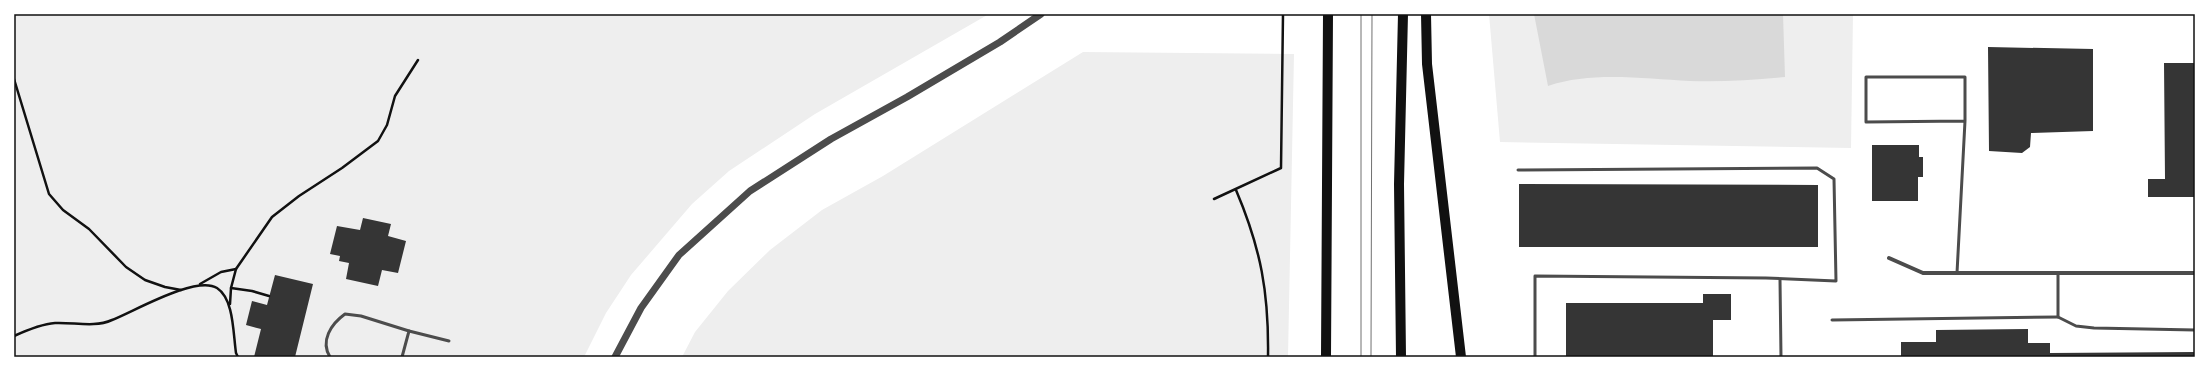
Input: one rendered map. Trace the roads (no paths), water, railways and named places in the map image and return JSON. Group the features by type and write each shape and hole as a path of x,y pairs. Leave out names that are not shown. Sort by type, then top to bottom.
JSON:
{"main road":[{"path":"1326,357 1328,14"},
{"path":"1401,357 1399,184 1403,14"},
{"path":"1426,14 1427,64 1461,357"}],"street":[{"path":"615,357 641,308 679,255 750,191 831,139 907,97 1000,42 1041,14"},
{"path":"1889,258 1924,273 2195,273"}],"lane":[{"path":"1957,273 1965,121 1965,77 1866,77 1866,122 1965,121"},
{"path":"1518,170 1817,168 1834,180 1836,281 1780,280 1766,278 1535,276 1535,357"},
{"path":"2058,273 2058,317"},
{"path":"1780,280 1781,357"},
{"path":"330,357 325,349 327,338 333,323 345,314 361,316 409,331 449,341"},
{"path":"1832,320 2058,317 2076,326 2094,328 2195,330"},
{"path":"402,357 409,331"}],"tram line":[{"path":"1361,14 1361,357"},
{"path":"1371,357 1372,14"}]}
